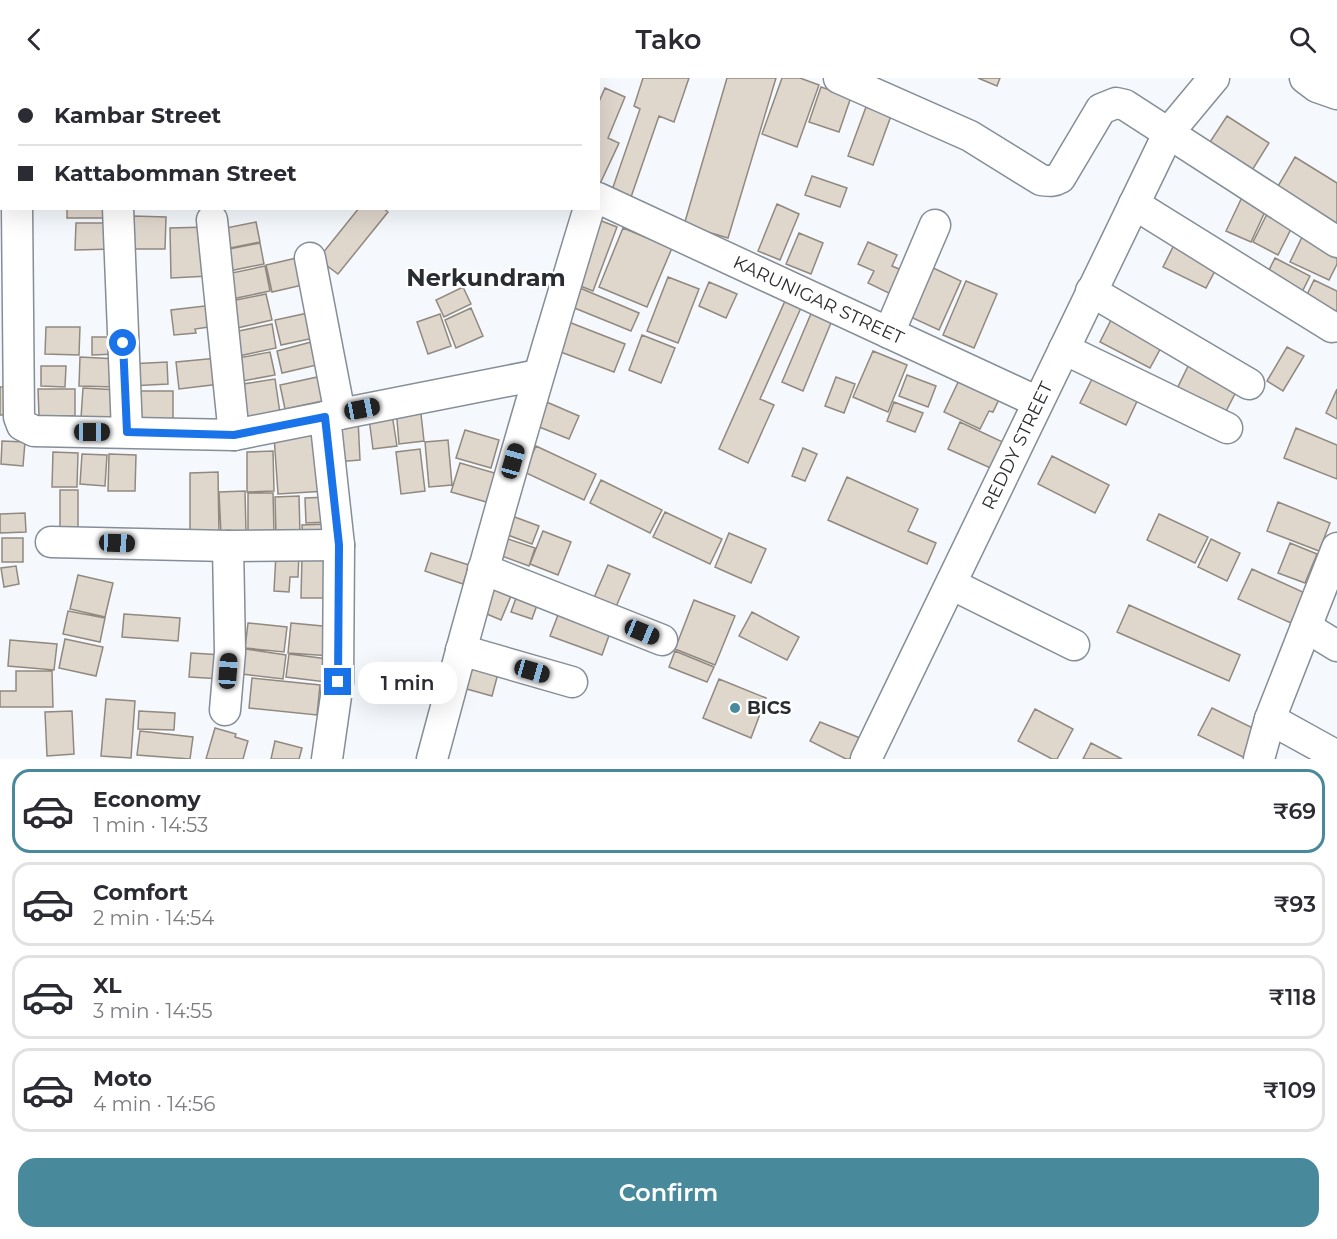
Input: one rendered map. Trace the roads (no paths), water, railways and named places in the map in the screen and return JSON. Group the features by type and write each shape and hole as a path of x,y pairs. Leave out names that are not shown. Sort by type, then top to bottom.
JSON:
{"street":[{"path":"839,78 970,136 1041,180 1049,182 1060,178 1101,109 1116,103 1125,105 1337,242"},
{"name":"REDDY STREET","path":"866,759 1169,132 1214,78"},
{"path":"1305,78 1317,87 1337,94"},
{"name":"KARUNIGAR STREET","path":"600,199 1038,402"},
{"path":"1134,204 1332,327"},
{"path":"18,210 19,417 22,425 34,431 234,435 538,375"},
{"path":"118,210 127,432"},
{"path":"432,759 538,375 588,210"},
{"path":"213,220 234,435"},
{"path":"889,333 935,225"},
{"path":"310,258 332,415 339,545 338,682 327,759"},
{"path":"1091,291 1249,384"},
{"path":"1064,350 1227,428"},
{"path":"51,542 228,546 339,545"},
{"path":"225,710 230,652 228,546"},
{"path":"1259,759 1270,719 1337,548"},
{"path":"483,569 662,640"},
{"path":"951,584 1074,645"},
{"path":"1306,627 1337,646"},
{"path":"461,650 572,682"},
{"path":"1270,719 1337,756"}],"place":[{"name":"BICS","path":"735,708"}],"district":[{"name":"Nerkundram","path":"486,278"}]}
